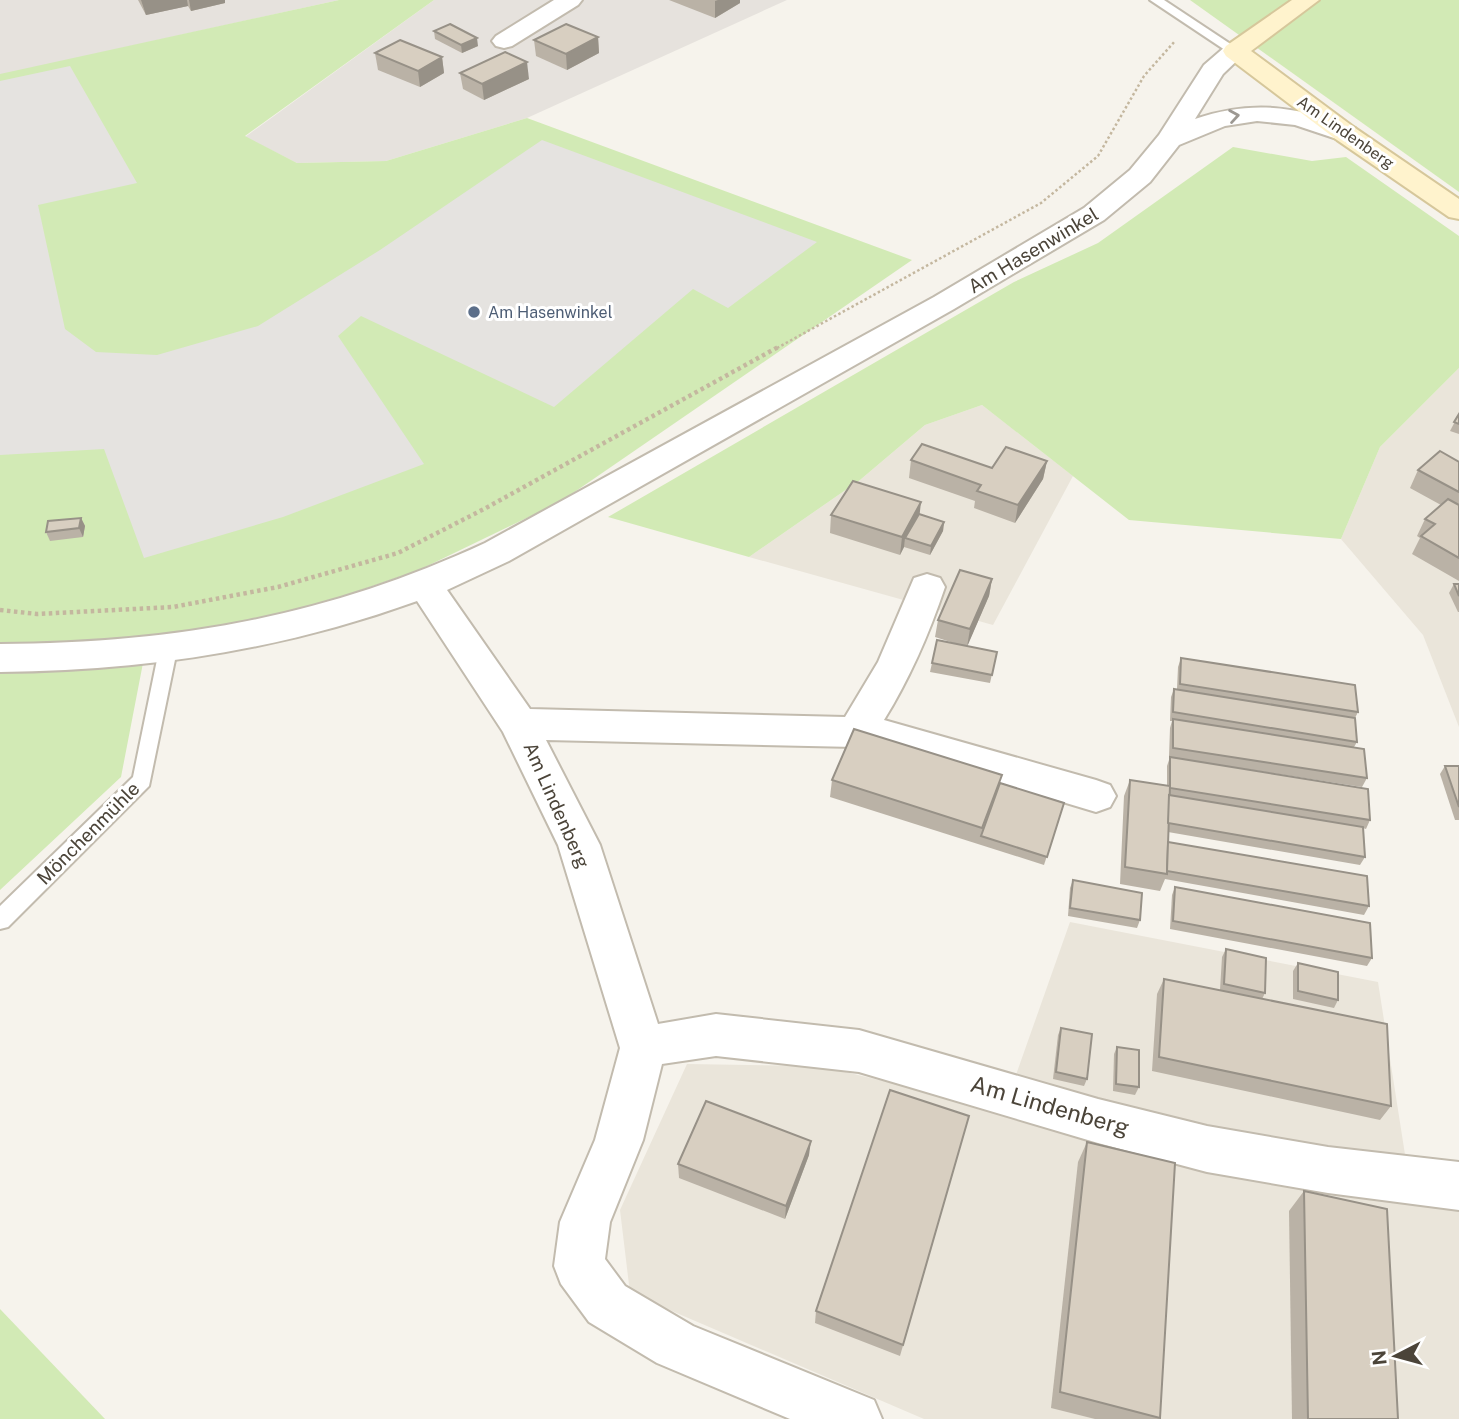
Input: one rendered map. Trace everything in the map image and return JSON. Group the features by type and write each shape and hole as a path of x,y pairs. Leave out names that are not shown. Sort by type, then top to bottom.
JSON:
{"street":[{"path":"504,41 570,0"},
{"path":"1235,51 1307,0"},
{"name":"Am Lindenberg","path":"1235,51 1346,134 1459,211"},
{"name":"Am Hasenwinkel","path":"0,658 83,657 169,650 274,631 343,613 425,585 497,552 1045,245 1094,214 1140,176 1170,139 1213,70 1235,51"},
{"path":"1170,139 1208,121 1239,114 1290,115 1310,119 1346,134"},
{"name":"Am Lindenberg","path":"425,585 519,724 579,845 643,1048 685,1038 716,1035 859,1051 1098,1121 1207,1149 1328,1170 1459,1186"},
{"path":"855,732 879,699 902,655 928,587"},
{"name":"Am Lindenberg","path":"519,724 855,732 897,737 1096,796"},
{"path":"643,1048 619,1140 585,1222 579,1266 607,1304 675,1345 855,1419"}],"lane":[{"path":"1156,0 1235,51"},
{"name":"Mönchenmühle","path":"0,920 142,780 169,650"}],"path":[{"path":"0,610 37,614 173,607 278,587 398,553 484,509 1041,203 1098,156 1144,76 1173,41 1204,30"}],"shaded area":[{"path":"0,0 339,0 0,75"},
{"path":"434,0 787,0 527,118 386,161 297,163 245,137"},
{"name":"Am Hasenwinkel","path":"70,66 137,183 38,205 65,329 96,352 157,355 258,326 380,250 542,140 817,242 728,308 693,289 554,407 361,316 338,336 424,464 283,517 144,558 104,449 0,455 0,81"},
{"path":"1459,368 1459,727 1423,635 1341,539 1380,447"},
{"path":"982,405 1073,476 993,625 749,557 860,480 925,425"},
{"path":"1070,922 1378,982 1409,1180 1459,1185 1459,1419 924,1419 630,1293 620,1210 687,1064 820,1066 1010,1111 1017,1072"}],"green space":[{"path":"339,0 434,0 245,136 297,163 386,161 527,118 912,260 560,502 419,570 329,601 243,624 148,637 121,777 0,890 0,74"},
{"path":"1190,0 1459,0 1459,192"},
{"path":"1233,147 1312,161 1346,157 1459,236 1459,368 1380,447 1341,539 1129,520 982,405 925,425 860,480 749,557 608,517 1014,282 1098,243"},
{"path":"0,1309 105,1419 0,1419"}],"building":[{"path":"450,24 477,38 461,45 434,31"},
{"path":"566,24 598,37 566,54 534,40"},
{"path":"400,40 442,57 418,71 375,53"},
{"path":"505,52 527,62 482,84 460,73"},
{"path":"922,444 992,468 1006,447 1047,461 1018,505 977,491 981,485 911,460"},
{"path":"1440,451 1459,462 1459,492 1418,470"},
{"path":"853,481 921,502 902,537 831,515"},
{"path":"1448,499 1459,505 1459,558 1421,536 1435,524 1425,519"},
{"path":"919,514 944,522 931,546 905,538"},
{"path":"81,518 79,528 46,532 48,521"},
{"path":"960,570 992,579 970,629 938,620"},
{"path":"937,640 997,652 992,675 932,663"},
{"path":"1181,658 1355,685 1358,712 1180,684"},
{"path":"1174,689 1355,718 1357,742 1173,712"},
{"path":"1173,719 1364,749 1367,778 1173,748"},
{"path":"854,729 1002,775 982,828 832,780"},
{"path":"1170,757 1368,789 1370,820 1170,788"},
{"path":"1445,766 1459,766 1459,807"},
{"path":"1130,780 1170,786 1167,874 1125,867"},
{"path":"1000,783 1064,803 1047,857 981,836"},
{"path":"1169,795 1363,827 1365,857 1168,823"},
{"path":"1168,842 1367,876 1369,906 1167,871"},
{"path":"1073,880 1142,893 1140,920 1070,908"},
{"path":"1175,887 1370,923 1372,958 1173,921"},
{"path":"1226,949 1266,958 1265,993 1224,984"},
{"path":"1298,963 1338,972 1338,1000 1298,991"},
{"path":"1164,979 1387,1024 1391,1106 1159,1057"},
{"path":"1061,1028 1092,1034 1087,1079 1056,1072"},
{"path":"1117,1047 1139,1050 1139,1087 1116,1084"},
{"path":"890,1090 969,1116 903,1345 816,1311"},
{"path":"706,1101 811,1141 786,1206 678,1164"},
{"path":"1087,1142 1175,1163 1160,1418 1060,1392"},
{"path":"1304,1191 1387,1209 1398,1419 1308,1419"}],"place":[{"name":"Am Hasenwinkel","path":"474,312"}]}
